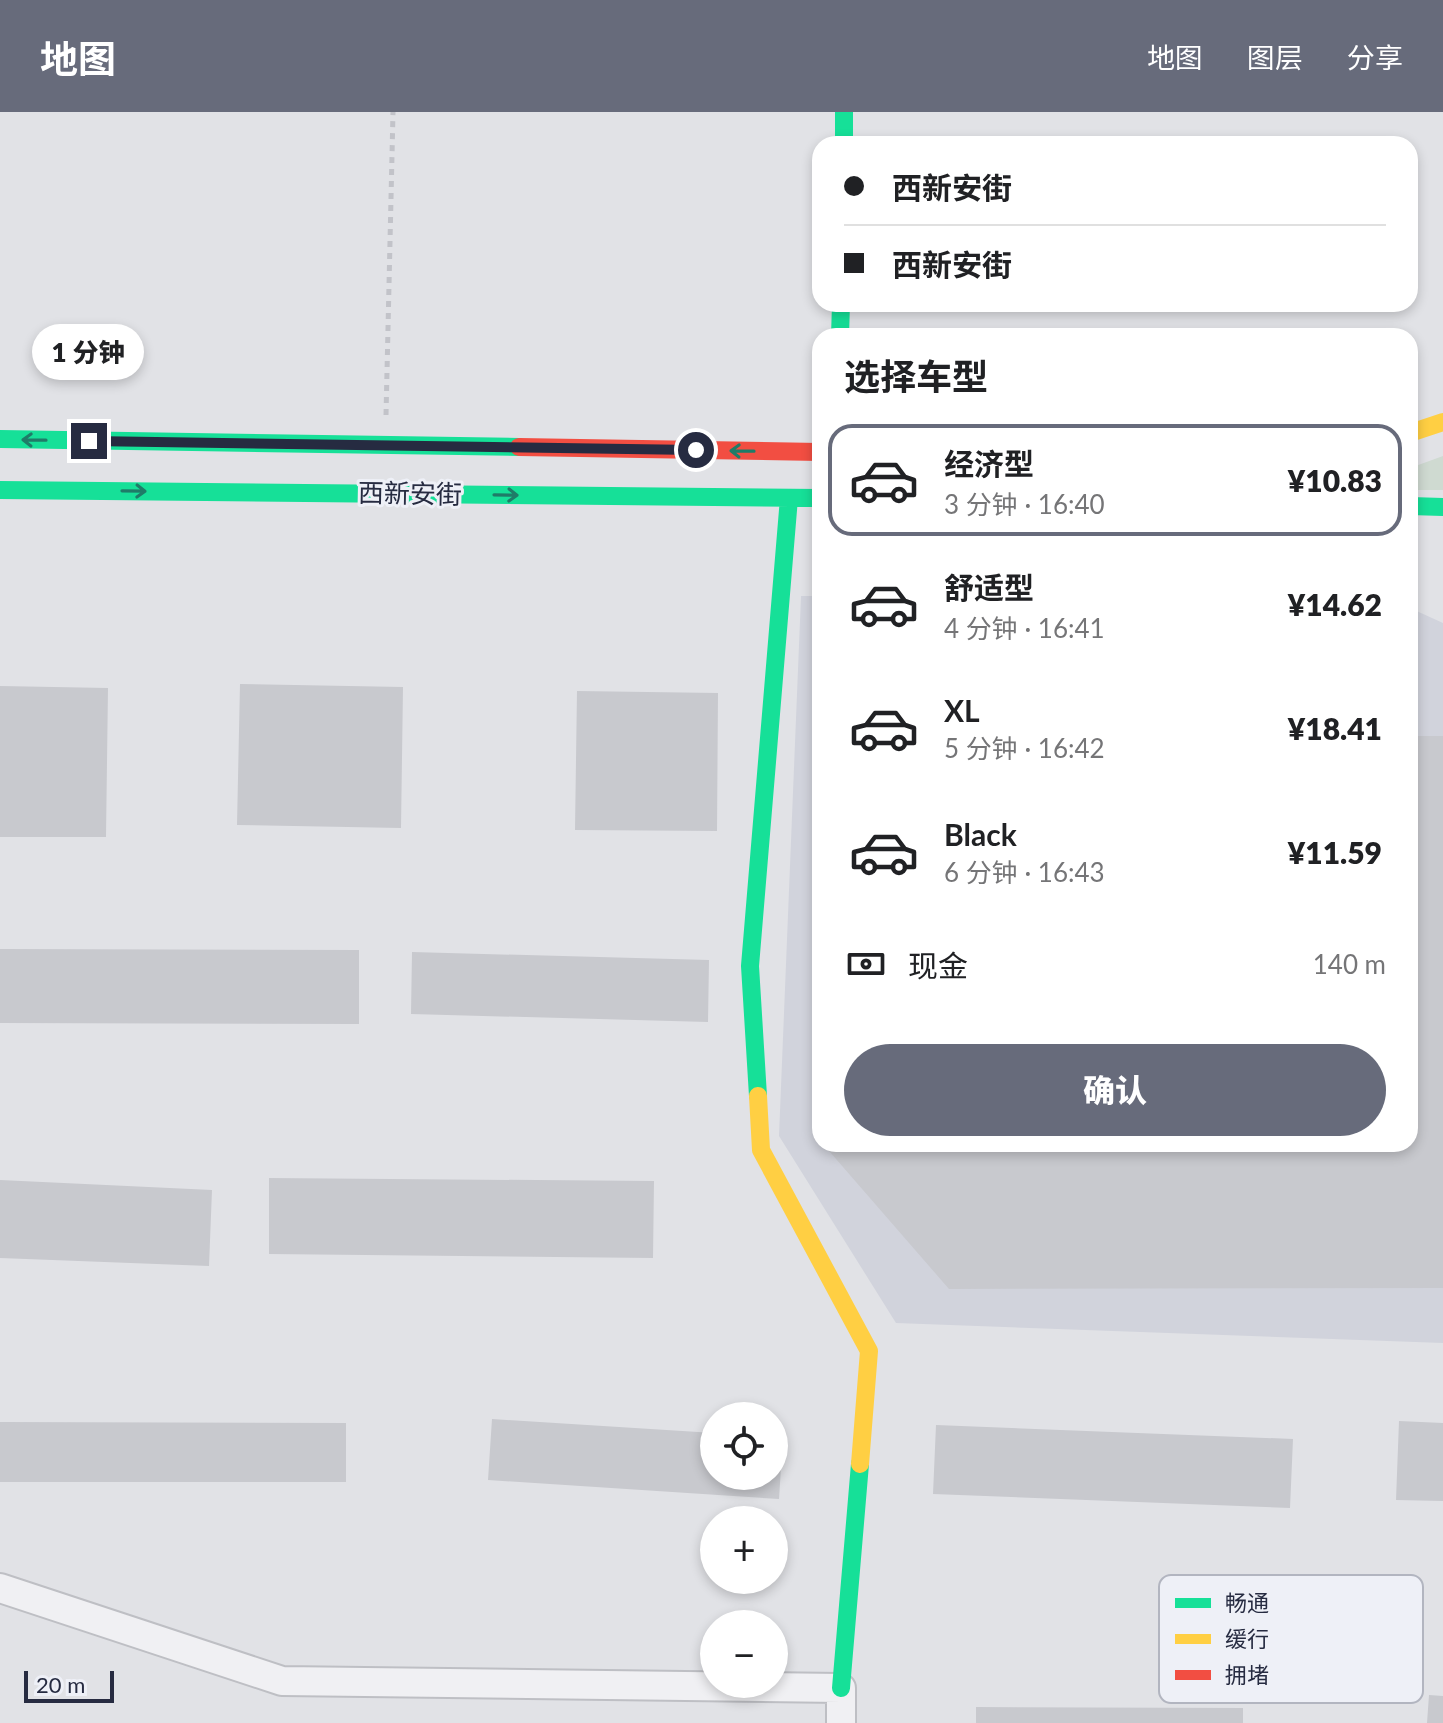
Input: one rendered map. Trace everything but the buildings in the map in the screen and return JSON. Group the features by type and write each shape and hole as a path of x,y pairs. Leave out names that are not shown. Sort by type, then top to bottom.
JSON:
{"main road":[{"path":"844,112 844,136"},
{"path":"1418,430 1443,422"},
{"name":"西新安街","path":"0,439 812,452"},
{"name":"西新安街","path":"0,490 812,498"},
{"path":"789,498 750,966 761,1150 869,1351 841,1688"},
{"path":"1418,506 1443,507"}],"street":[{"path":"0,1588 282,1681 841,1688 841,1723"}],"path":[{"path":"386,445 393,112"}],"shaded area":[{"path":"1443,456 1443,490 1418,490 1418,465"},
{"path":"801,596 812,596 812,1152 1418,1152 1418,612 1443,623 1443,1343 896,1323 779,1136"}],"traffic: fast":[{"path":"844,112 844,136"},
{"path":"840,328 841,312"},
{"path":"0,439 519,447"},
{"path":"0,490 812,498"},
{"path":"758,1096 750,966 789,498"},
{"path":"1418,506 1443,507"},
{"path":"841,1688 860,1464"}],"traffic: slow":[{"path":"1418,430 1443,422"},
{"path":"758,1096 761,1150 869,1351 860,1464"}],"traffic: jam":[{"path":"519,447 812,452"}],"route":[{"path":"89,441 696,450"}]}
